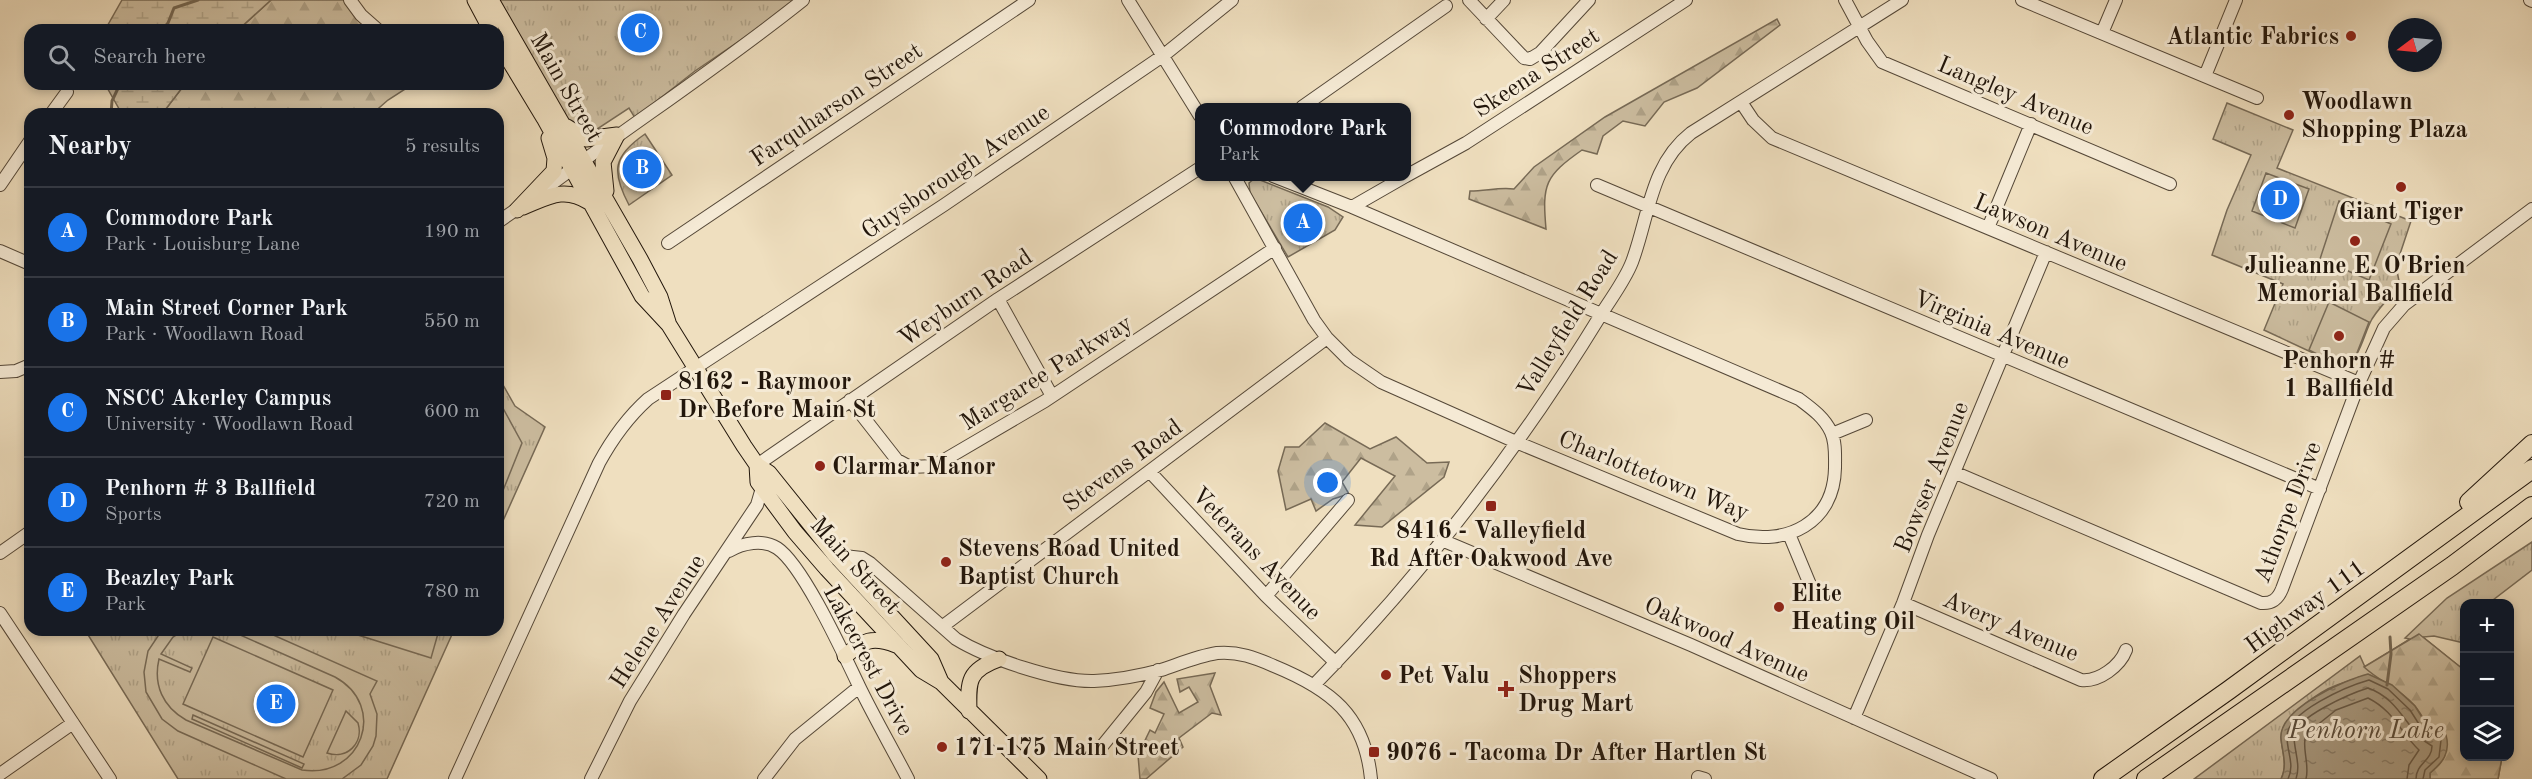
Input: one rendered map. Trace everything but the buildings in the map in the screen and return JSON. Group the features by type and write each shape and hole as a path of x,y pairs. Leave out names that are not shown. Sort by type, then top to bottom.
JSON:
{"highway":[{"path":"2372,587 2532,444"},
{"name":"Highway 111","path":"2103,779 2372,587 2532,469"},
{"name":"Highway 111","path":"2146,779 2452,566 2532,506"},
{"path":"2452,566 2532,518"}],"main road":[{"name":"Main Street","path":"475,0 493,24"},
{"name":"Main Street","path":"491,0 495,24"},
{"name":"Main Street","path":"504,40 562,123 578,164 589,202 642,296 669,325 757,465 770,473 835,555 931,659 942,682"},
{"name":"Main Street","path":"504,52 544,118 609,202 660,297 669,325"},
{"path":"517,210 554,171 555,158 544,118"},
{"path":"562,123 586,139 617,135"},
{"path":"609,202 603,162 617,135"},
{"path":"517,210 563,194 575,194 589,202"},
{"name":"Main Street","path":"757,465 758,482 795,532 921,670 942,682 1039,779"},
{"path":"845,656 857,646 870,640 879,639 897,645"},
{"path":"969,711 969,685 973,675 979,667 999,659"}],"street":[{"path":"350,0 371,24"},
{"path":"504,218 617,135 702,78 803,0"},
{"name":"Farquharson Street","path":"668,243 1029,0"},
{"path":"1128,0 1195,108"},
{"name":"Guysborough Avenue","path":"455,779 604,454 637,409 648,399 944,205 1164,55 1232,0"},
{"path":"1469,0 1524,58 1530,59 1540,53 1588,0"},
{"path":"1486,19 1504,0"},
{"name":"Skeena Street","path":"1411,173 1466,143 1686,0"},
{"name":"Langley Avenue","path":"1845,0 1876,57 1882,62 2170,184"},
{"name":"Valleyfield Road","path":"1314,685 1444,541 1479,496 1516,442 1601,315 1631,265 1659,174 1673,149 1690,133 1861,28 1902,0"},
{"path":"2022,0 2257,98"},
{"path":"2102,33 2116,0"},
{"path":"2205,76 2236,0"},
{"path":"1309,103 1446,6"},
{"path":"56,108 68,92"},
{"name":"Lawson Avenue","path":"1741,102 1753,120 1772,138 2359,383"},
{"path":"1988,228 2031,124"},
{"path":"0,185 24,150"},
{"name":"Weyburn Road","path":"757,465 998,299 1195,171"},
{"name":"Charlottetown Way","path":"1236,181 1275,248 1295,289 1327,338 1348,360 1381,382 1516,442 1738,534 1765,538 1789,534 1810,523 1820,512 1830,494 1835,472 1832,434"},
{"path":"1284,181 1352,207 1799,399 1820,417 1832,434 1866,420"},
{"name":"Skeena Street","path":"1352,207 1397,181"},
{"name":"Virginia Avenue","path":"1597,185 2320,489"},
{"name":"Athorpe Drive","path":"1956,473 2261,603 2272,602 2279,596 2359,383 2384,328 2394,315 2532,209"},
{"name":"Margaree Parkway","path":"850,400 897,460 910,467 925,468 940,463 1052,396 1275,248"},
{"path":"0,251 24,261"},
{"name":"Bowser Avenue","path":"1854,718 2046,252"},
{"path":"998,299 1052,396"},
{"name":"Stevens Road","path":"943,626 1327,338"},
{"path":"0,372 16,371 24,368"},
{"name":"Veterans Avenue","path":"1150,472 1266,596 1336,663"},
{"name":"Helene Avenue","path":"591,779 630,701 684,614 757,505 762,488"},
{"path":"1266,596 1348,500"},
{"path":"1789,534 1811,587"},
{"path":"0,554 24,536"},
{"name":"Oakwood Avenue","path":"1444,541 1691,645 1991,779"},
{"name":"Lakecrest Drive","path":"728,551 744,544 762,543 770,544 786,555 800,575 845,656 908,779"},
{"path":"835,555 862,558 870,563 968,646 999,659 1070,679 1092,681 1136,676 1205,656 1234,653 1264,662 1314,685 1342,708 1366,746 1371,779"},
{"name":"Avery Avenue","path":"1903,603 2081,680 2102,675 2122,660 2126,650"},
{"path":"0,613 110,779"},
{"path":"1103,745 1146,692 1158,670"},
{"path":"764,779 795,739 859,687"},
{"path":"0,774 73,723"}],"green space":[{"path":"122,0 271,0 245,24 108,24"},
{"path":"271,0 351,0 377,24 245,24"},
{"path":"495,0 800,0 695,71 635,118 629,108 579,141"},
{"path":"1777,19 1780,25 1697,88 1664,102 1645,126 1623,121 1603,136 1597,154 1582,150 1560,167 1553,175 1546,191 1546,229 1469,199 1470,191 1514,189 1534,167 1605,117"},
{"path":"108,90 180,90 167,108 119,108"},
{"path":"180,90 404,90 379,108 167,108"},
{"path":"2227,103 2293,130 2277,168 2411,221 2396,266 2400,286 2375,314 2358,353 2343,367 2264,330 2283,284 2212,255 2227,210 2251,155 2213,139"},
{"path":"645,134 672,175 629,205 619,183 618,165 626,150"},
{"path":"2266,173 2309,189 2295,228 2252,211"},
{"path":"1263,181 1328,207 1343,217 1335,230 1288,257 1250,193 1249,183"},
{"name":"Julieanne E. O'Brien Memorial Ballfield","path":"2339,201 2391,224 2369,280 2320,259"},
{"name":"Penhorn # 1 Ballfield","path":"2329,302 2369,322 2355,358 2343,367 2309,350"},
{"path":"504,387 515,406 545,427 504,519"},
{"path":"504,410 522,443 504,488"},
{"path":"1325,423 1370,449 1396,437 1427,463 1449,462 1444,477 1382,527 1355,525 1395,476 1361,458 1342,482 1349,494 1333,499 1316,511 1311,499 1286,510 1278,471 1285,447 1299,447"},
{"path":"2532,542 2532,570 2494,599 2460,599 2460,642 2434,636 2423,637 2460,667 2460,761 2501,761 2498,779 2430,779 2359,677 2321,693 2302,706 2287,722 2282,730 2281,738 2284,764 2281,779 2194,779 2360,656 2365,667 2410,639 2405,638 2447,598"},
{"path":"2419,634 2460,667 2460,761 2501,761 2498,779 2430,779 2430,773 2443,760 2444,733 2429,727 2408,699 2364,667"},
{"path":"89,636 451,636 387,779 178,779"},
{"path":"158,636 175,636 161,654 192,668 190,672 159,659 157,678 166,702 171,709 186,720 302,770 323,770 340,763 353,752 361,738 364,722 361,705 351,690 335,677 243,636 276,636 377,681 370,694 377,714 373,746 361,765 342,779 286,779 178,731 162,719 146,692 144,672 148,651"},
{"path":"361,636 437,636 431,658"},
{"path":"213,637 333,690 303,757 183,704"},
{"path":"1215,673 1210,686 1221,715 1212,713 1179,738 1183,747 1146,779 1140,779 1138,755 1150,730 1155,733 1164,714 1150,708 1156,692 1164,682 1179,713 1198,702 1189,687 1180,692 1177,679"},
{"path":"346,711 358,723 356,743 347,752 334,755 327,753"},
{"path":"193,715 304,764 302,768 192,719"}],"water":[{"name":"Penhorn Lake","path":"2368,674 2392,685 2415,706 2428,727 2446,735 2446,752 2442,761 2430,773 2430,779 2281,779 2284,764 2281,738 2283,727 2291,716 2315,697 2344,682"}],"waterway":[{"path":"167,24 174,8 198,0"},
{"path":"111,108 117,90"},
{"path":"2387,685 2391,654 2390,637"}],"place":[{"name":"NSCC Akerley Campus","path":"640,33"},
{"name":"Atlantic Fabrics","path":"2351,36"},
{"name":"Woodlawn Shopping Plaza","path":"2289,115"},
{"name":"Main Street Corner Park","path":"642,169"},
{"name":"Giant Tiger","path":"2401,187"},
{"name":"Penhorn # 3 Ballfield","path":"2280,200"},
{"name":"Commodore Park","path":"1303,223"},
{"name":"Julieanne E. O'Brien Memorial Ballfield","path":"2355,241"},
{"name":"Penhorn # 1 Ballfield","path":"2339,336"},
{"name":"8162 - Raymoor Dr Before Main St","path":"666,395"},
{"name":"Clarmar Manor","path":"820,466"},
{"name":"8416 - Valleyfield Rd After Oakwood Ave","path":"1491,506"},
{"name":"Stevens Road United Baptist Church","path":"946,562"},
{"name":"Elite Heating Oil","path":"1779,607"},
{"name":"Pet Valu","path":"1386,675"},
{"name":"Shoppers Drug Mart","path":"1506,689"},
{"name":"Beazley Park","path":"276,704"},
{"name":"171-175 Main Street","path":"942,747"},
{"name":"9076 - Tacoma Dr After Hartlen St","path":"1374,752"}]}
